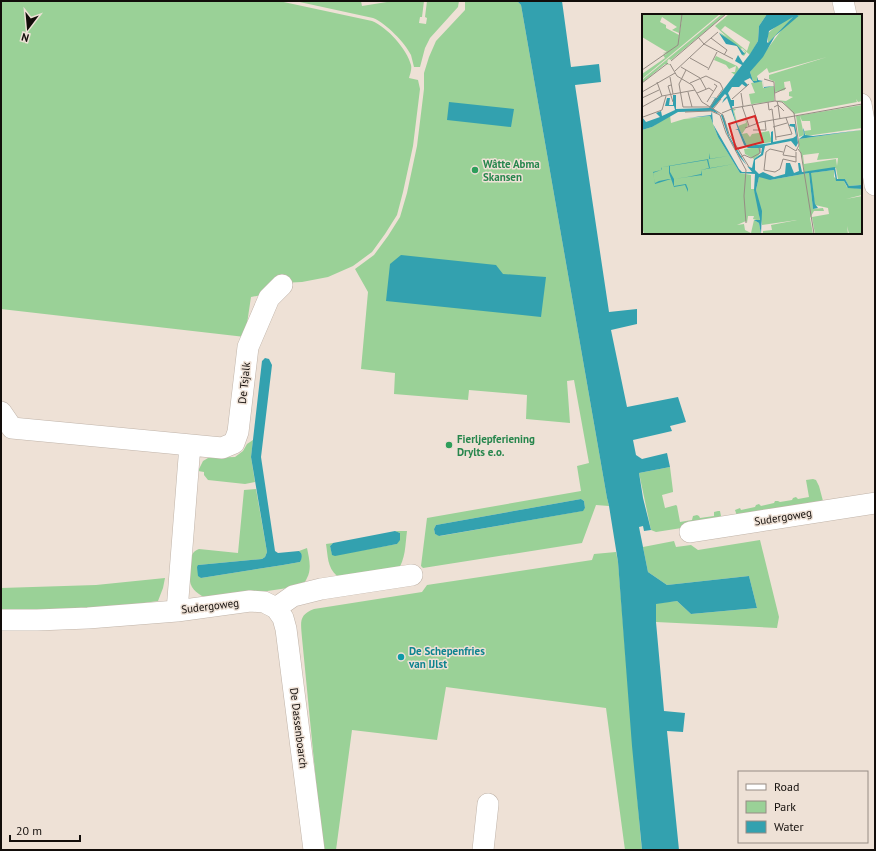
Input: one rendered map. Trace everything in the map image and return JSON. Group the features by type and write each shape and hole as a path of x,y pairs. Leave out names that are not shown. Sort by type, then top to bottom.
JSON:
{"street":[{"path":"843,1 846,14"},
{"path":"862,110 875,185"},
{"name":"De Tsjalk","path":"5,426 222,448 234,443 238,432 248,347 269,298 282,285"},
{"path":"177,611 190,445"},
{"name":"Sudergoweg","path":"690,532 875,503"},
{"path":"276,608 293,596 314,591 412,575"},
{"name":"Sudergoweg","path":"1,620 88,618 177,611 250,602 264,602 276,608"},
{"name":"De Dassenboarch","path":"276,608 284,618 286,628 314,850"},
{"path":"483,850 488,804"}],"green space":[{"path":"1,1 279,1 372,21 378,24 396,39 405,52 411,67 409,78 418,80 420,89 413,146 397,215 372,252 353,266 328,277 302,282 281,283 267,294 251,297 245,337 1,309"},
{"path":"295,1 361,1 362,6 393,1 424,1 422,17 420,17 419,23 426,24 427,18 425,17 427,1 459,1 458,7 430,38 425,48 420,67 414,67 411,55 395,34 384,24 373,18"},
{"name":"Wâtte Abma Skansen","path":"465,1 517,1 521,5 609,506 596,505 582,543 423,568 421,566 427,518 581,491 577,466 589,463 574,380 567,381 570,423 526,419 527,395 469,390 468,400 394,394 395,373 361,369 368,292 355,269 374,255 400,217 407,193 417,146 424,89 424,73 429,57 436,41 465,10","holes":["581,499 584,501 585,508 582,511 440,536 435,534 434,529 436,525"]},
{"path":"253,440 251,457 255,482 245,484 208,480 204,475 204,472 198,471 203,461 208,458 235,457 243,451 247,444"},
{"path":"670,467 673,492 662,495 665,508 676,505 680,522 692,520 693,516 697,515 700,518 714,516 714,512 720,511 720,522 656,532 651,530 639,473"},
{"path":"806,480 816,480 819,486 823,501 737,516 735,510 740,508 741,510 755,507 759,504 761,506 774,503 775,501 780,502 792,500 796,497 798,499 809,497"},
{"path":"256,489 267,552 265,557 262,559 198,565 201,578 300,562 301,553 299,551 307,548 310,567 307,579 301,586 214,599 202,596 192,587 189,576 189,566 192,554 199,549 238,553 244,490"},
{"path":"395,531 407,531 404,557 397,572 337,576 331,569 328,561 326,544 333,543 330,546 332,554 335,555 397,544 400,533"},
{"path":"760,540 779,617 777,628 656,622 656,603 677,601 691,614 757,608 749,576 667,585 648,572 643,547 674,541 676,547 691,545 698,550"},
{"path":"616,552 642,850 625,850 606,708 446,687 437,740 352,730 336,850 324,850 320,823 301,624 305,614 314,609 422,592 427,585 592,560 594,554"},
{"path":"165,578 158,601 60,610 1,611 1,588 96,585"}],"water":[{"path":"517,1 562,1 571,67 599,64 601,82 575,85 609,312 637,309 637,324 611,330 627,407 678,397 686,422 670,426 672,431 633,440 636,455 642,459 667,453 670,467 639,473 643,498 651,530 644,531 643,526 639,527 648,572 667,585 749,576 757,608 691,614 677,601 656,604 656,622 664,711 685,713 683,732 667,731 679,850 642,850 632,746 618,562 521,5"},
{"path":"449,102 514,109 511,127 447,120"},
{"path":"401,255 496,265 503,274 546,277 541,317 386,301 390,264"},
{"path":"265,358 269,359 272,365 261,457 275,551 278,553 299,551 302,555 301,559 300,562 201,578 198,576 198,565 262,559 265,557 267,552 251,457 262,361"},
{"path":"581,499 584,501 585,508 583,511 439,536 435,534 434,529 436,525"},
{"path":"395,531 400,533 400,540 397,544 335,556 332,555 330,546 333,543"}],"place":[{"name":"Wâtte Abma Skansen","path":"475,170"},
{"name":"Fierljepferiening Drylts e.o.","path":"449,445"},
{"name":"De Schepenfries van IJlst","path":"401,657"}]}
